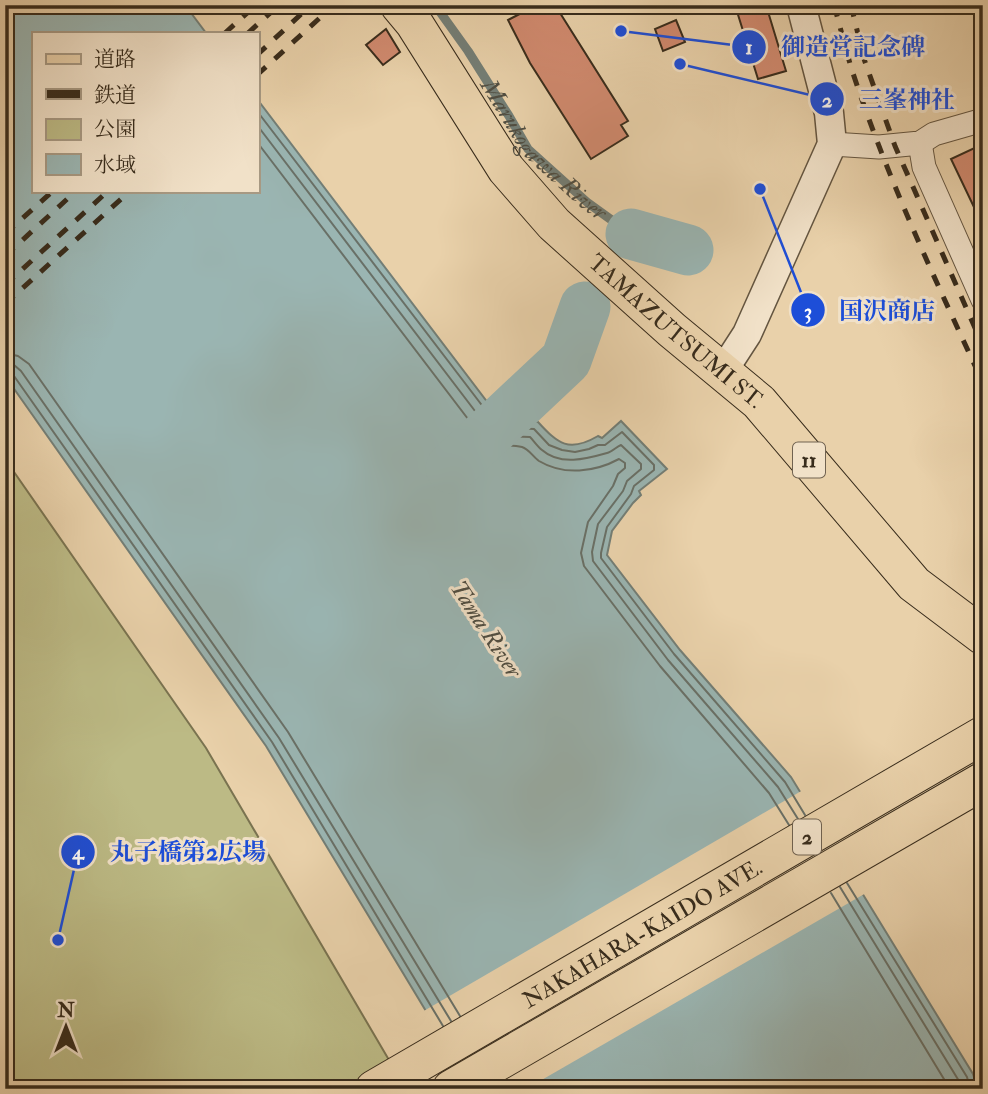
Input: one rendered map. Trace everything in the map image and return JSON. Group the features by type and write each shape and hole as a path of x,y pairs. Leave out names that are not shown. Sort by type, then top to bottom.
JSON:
{"main road":[{"name":"TAMAZUTSUMI ST.","path":"399,5 414,23 506,169 529,196 564,233 672,330 760,402 914,584 983,636"},
{"name":"NAKAHARA-KAIDO AVE.","path":"374,1089 983,735"},
{"name":"NAKAHARA-KAIDO AVE.","path":"451,1089 983,781"}],"street":[{"path":"723,371 747,334 832,144 829,113 801,5"},
{"path":"832,144 879,146 920,143 934,134 983,120"},
{"path":"920,143 924,167 983,300"}],"green space":[{"path":"5,459 206,748 406,1089 5,1089"}],"water":[{"name":"Tama River","path":"5,5 185,5 205,32 32,32 32,192 259,192 259,102 501,420 538,422 558,441 572,445 598,436 602,438 621,421 667,469 639,491 641,495 612,531 607,555 680,650 791,777 973,1074 978,1089 473,1089 266,746 5,376"}],"pier":[{"path":"803,790 866,893 526,1089 469,1089 422,1012"}],"building":[{"path":"537,5 555,5 628,121 621,125 628,136 591,159 530,63 508,20"},
{"path":"735,5 766,5 786,71 758,79"},
{"path":"676,20 685,42 663,51 655,29"},
{"path":"386,29 400,52 383,65 366,45"},
{"path":"983,144 983,226 951,159"}],"waterway":[{"name":"Marukogawa River","path":"435,5 468,51 528,149 588,203 631,234 629,245"},
{"name":"Marukogawa River","path":"631,234 688,250"},
{"path":"451,468 566,360 585,307"}],"railway":[{"path":"226,32 256,5"},
{"path":"249,32 279,5"},
{"path":"259,53 311,5"},
{"path":"259,73 334,5"},
{"path":"834,5 851,67 880,148 912,227 983,383"},
{"path":"851,5 864,59 895,146 983,346"},
{"path":"5,234 52,192"},
{"path":"5,256 75,192"},
{"path":"5,285 107,192"},
{"path":"5,304 129,192"}],"place":[{"name":"御造営記念碑","path":"621,31"},
{"name":"三峯神社","path":"680,64"},
{"name":"国沢商店","path":"760,189"},
{"name":"丸子橋第2広場","path":"58,940"}]}
